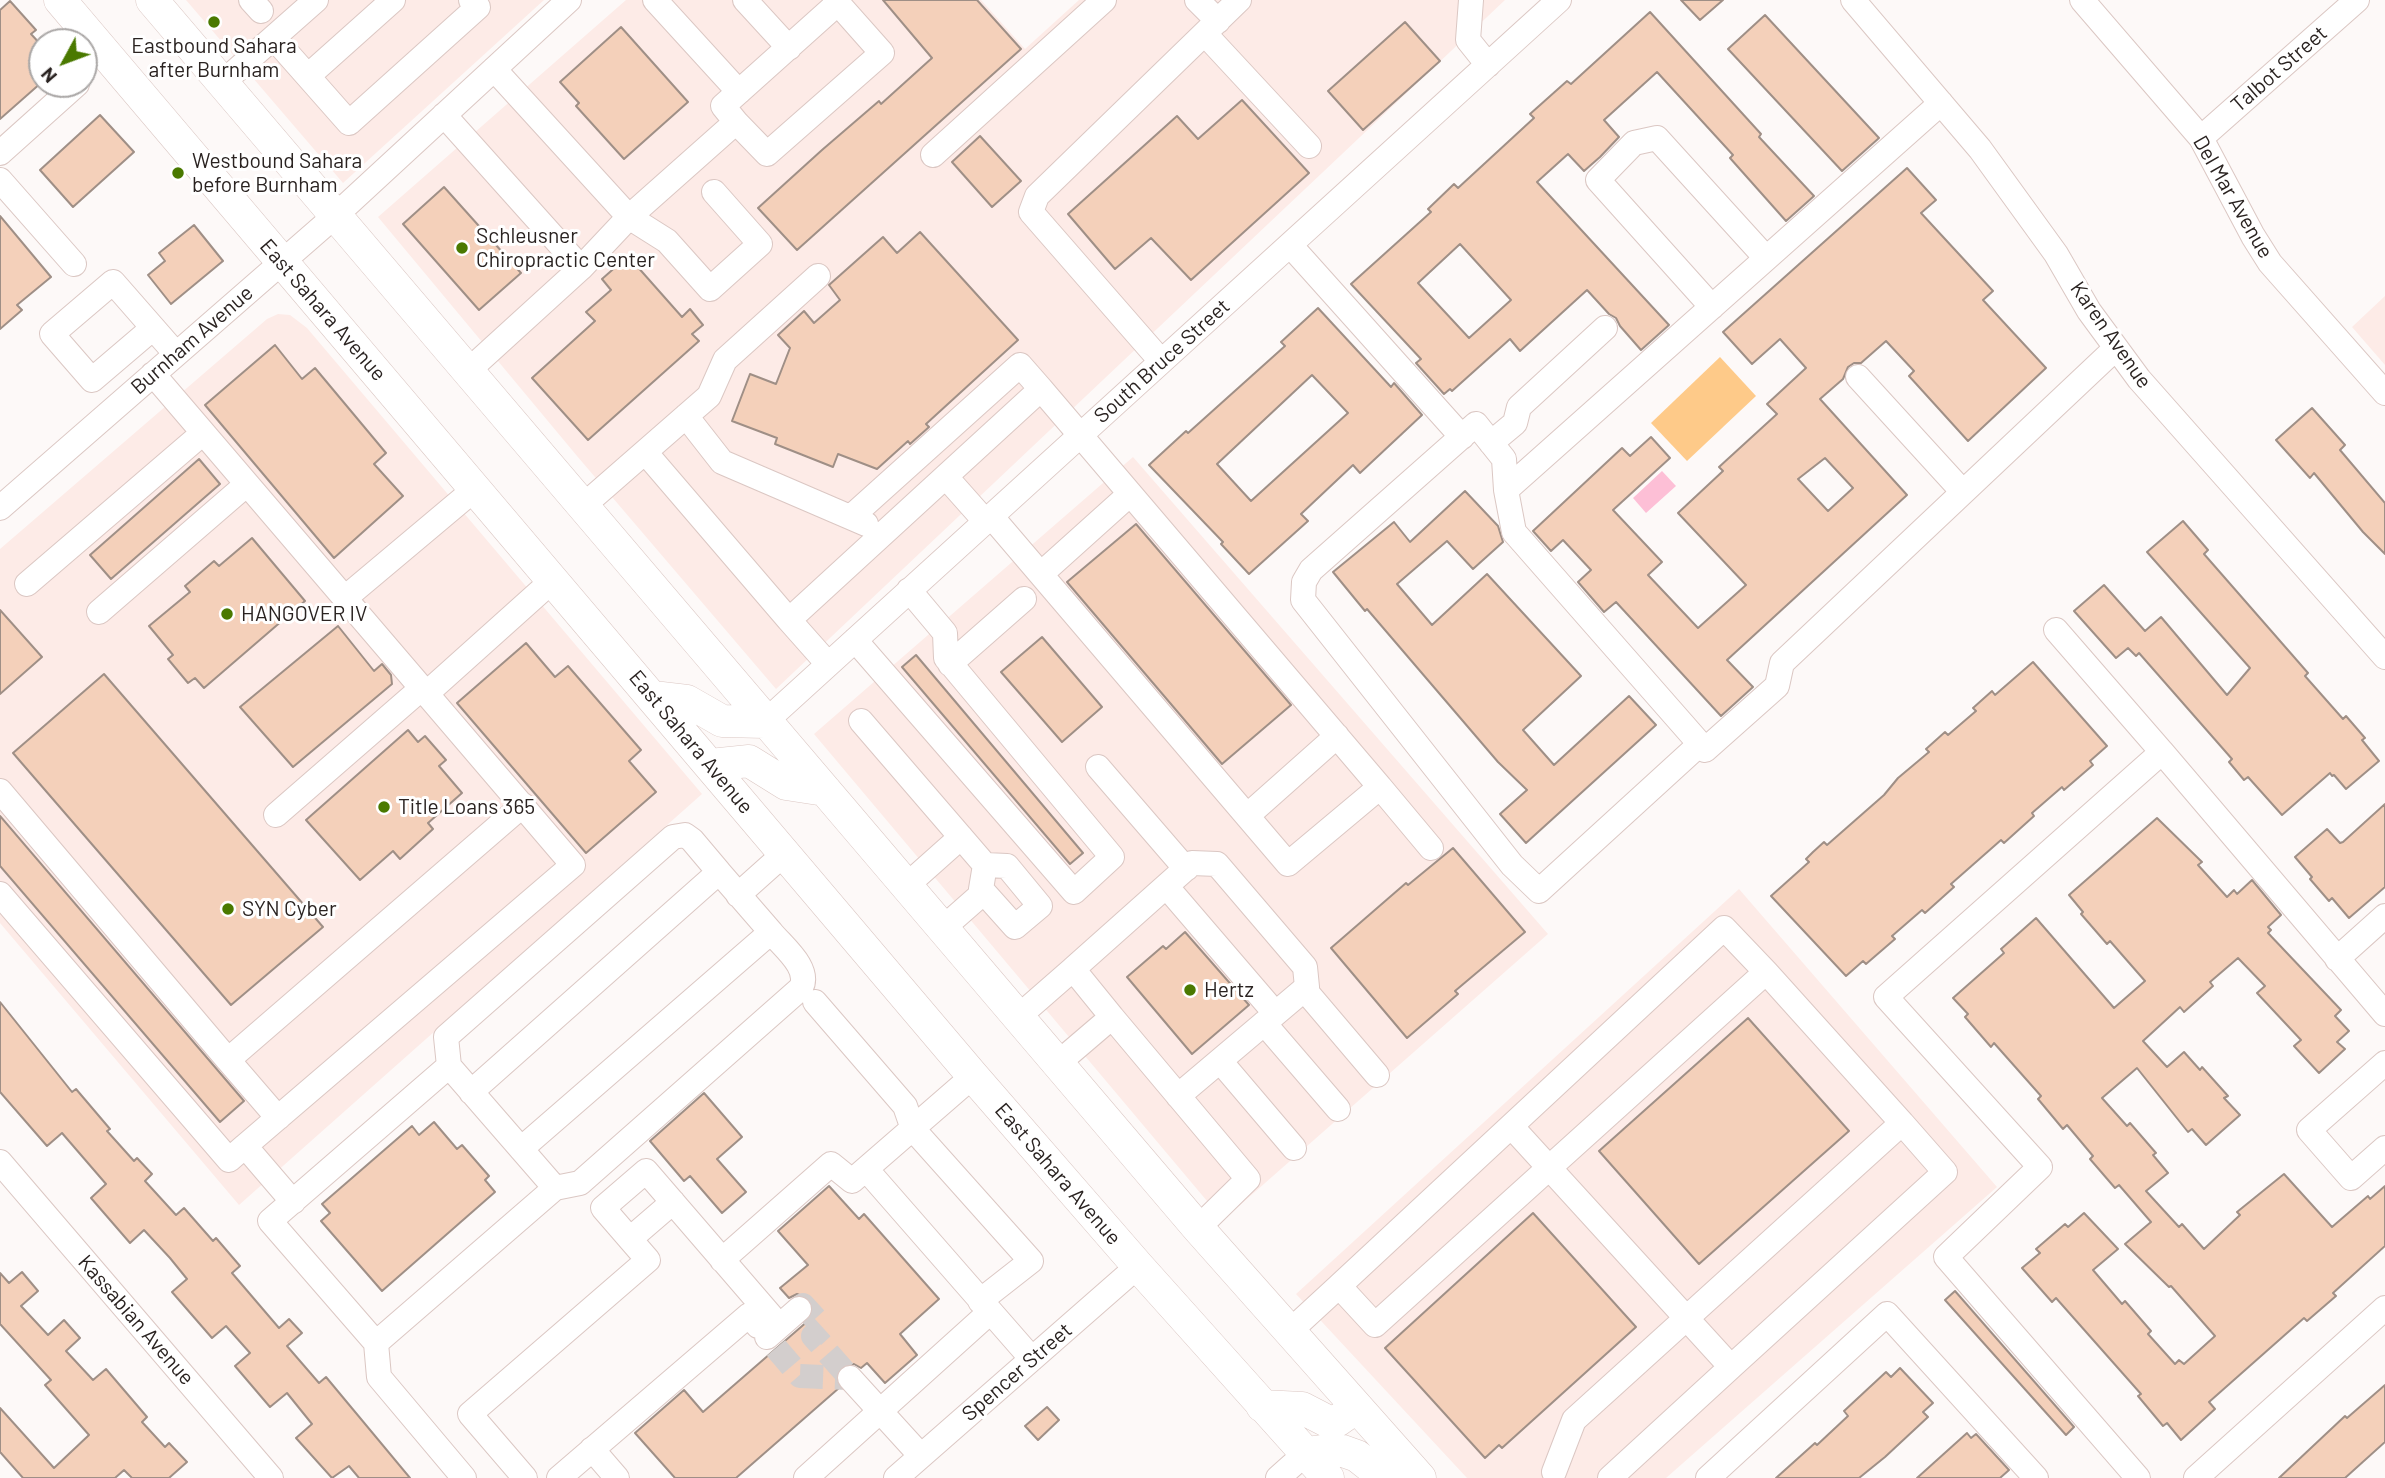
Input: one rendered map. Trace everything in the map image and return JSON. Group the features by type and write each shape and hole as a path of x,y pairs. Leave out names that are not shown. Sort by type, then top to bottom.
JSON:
{"main road":[{"name":"East Sahara Avenue","path":"60,0 973,1076 1328,1478"},
{"path":"152,0 1057,1064 1416,1474"},
{"path":"653,697 687,701 722,721 765,722"},
{"path":"710,765 749,761 786,784 825,790"},
{"path":"1262,1406 1302,1408 1329,1422 1338,1421 1357,1407"},
{"path":"1306,1453 1343,1451 1357,1456 1371,1467 1416,1474"}],"street":[{"path":"308,76 393,0"},
{"path":"274,38 349,123 478,7 471,0"},
{"name":"Burnham Avenue","path":"0,508 335,215 569,0"},
{"path":"655,0 739,92"},
{"path":"746,0 789,48"},
{"path":"933,155 1104,0"},
{"path":"1197,0 1211,28 1309,146"},
{"path":"1161,361 1031,212 1037,196 1239,0"},
{"path":"1471,0 1468,40 1488,65"},
{"name":"South Bruce Street","path":"765,722 1559,0"},
{"name":"Karen Avenue","path":"1853,0 1980,149 2056,254 2089,311 2139,379 2385,657"},
{"name":"Del Mar Avenue","path":"2082,0 2201,138 2270,263 2385,393"},
{"name":"Talbot Street","path":"2201,138 2357,0"},
{"path":"837,1 883,53 767,154 723,106 739,92 837,1"},
{"path":"222,83 274,38 310,2"},
{"path":"98,65 107,57"},
{"path":"494,69 629,217 667,241 710,289 760,244 714,192"},
{"path":"2,146 60,98"},
{"path":"1506,490 1941,103"},
{"path":"444,115 581,268"},
{"path":"469,370 581,268 629,217 736,122"},
{"path":"1712,307 1598,180 1634,143 1657,138 1766,258"},
{"path":"0,180 74,264"},
{"path":"1290,245 1462,436"},
{"path":"583,506 709,396 726,360 818,276"},
{"path":"153,328 176,354"},
{"path":"1491,443 1515,423 1519,407 1605,328"},
{"path":"1700,744 1539,891 1512,865 1303,600 1304,582 1311,570 1476,424 1504,459 1506,490 1514,532 1700,744 1705,750 1777,686 1782,663 2116,348"},
{"path":"851,517 1020,365 1431,848"},
{"path":"0,894 229,1160 573,865 153,374"},
{"path":"1858,377 1963,492"},
{"path":"789,621 1041,389"},
{"path":"686,416 722,461 885,533"},
{"path":"27,584 203,433"},
{"path":"645,452 828,664"},
{"path":"946,477 1041,574 1288,864 1380,786"},
{"path":"99,612 247,484"},
{"path":"345,598 476,488"},
{"path":"1041,574 1130,494"},
{"path":"276,815 553,580"},
{"path":"855,640 1074,892 1112,858 950,664 946,658 945,633 909,590"},
{"path":"950,664 1024,599"},
{"path":"2056,631 2385,1014"},
{"path":"861,721 985,865 1007,866 1040,906 1015,927 981,889 985,865"},
{"path":"1247,816 1337,736"},
{"path":"2138,1478 1946,1258 2040,1167 1886,997 2162,752"},
{"path":"1098,766 1186,869"},
{"path":"0,791 278,1118"},
{"path":"228,1060 523,805"},
{"path":"376,1343 555,1188 580,1183 801,988 804,981 803,971 685,835 673,837 446,1037 449,1066 555,1188"},
{"path":"906,886 961,837"},
{"path":"738,895 785,853"},
{"path":"1017,1017 1192,863 1217,864 1305,967 1307,987 1178,1096"},
{"path":"471,1092 719,872"},
{"path":"1166,886 1338,1109"},
{"path":"942,929 984,891"},
{"path":"2337,959 2385,916"},
{"path":"1289,1332 1724,928 1945,1172 1610,1478"},
{"path":"521,1149 771,932"},
{"path":"1073,969 1248,1179 1198,1228"},
{"path":"1339,1286 1376,1325 1766,972"},
{"path":"1304,989 1377,1075"},
{"path":"806,1478 881,1411 1031,1261 913,1129 905,1106 815,1002"},
{"path":"1057,1064 1112,1017"},
{"path":"1220,1060 1294,1148"},
{"path":"2385,1063 2309,1130 2351,1178 2385,1148"},
{"path":"449,1066 270,1221 376,1343 379,1377 464,1478"},
{"path":"722,1260 831,1164 852,1181 973,1076"},
{"path":"1553,1476 1574,1420 1902,1123"},
{"path":"1511,1126 1731,1367"},
{"path":"245,1146 293,1202"},
{"name":"Kassabian Avenue","path":"0,1162 271,1478"},
{"path":"866,1169 1032,1359"},
{"path":"525,1478 470,1413 648,1260 603,1208 646,1171 722,1260 770,1331"},
{"path":"630,1239 673,1202"},
{"name":"Spencer Street","path":"896,1478 1138,1266"},
{"path":"2196,1478 2385,1308"},
{"path":"770,1331 799,1309"},
{"path":"1708,1478 1887,1314 2036,1478"},
{"path":"559,1478 749,1315 770,1331"},
{"path":"850,1378 921,1456"},
{"path":"592,1449 617,1478"},
{"path":"1278,1478 1306,1453"}],"shaded area":[{"path":"186,0 544,0 343,183"},
{"path":"626,0 981,0 1025,49 1079,0 1505,0 776,689 378,217"},
{"path":"2385,296 2385,365 2352,327"},
{"path":"278,314 290,315 307,328 702,794 239,1205 0,923 0,549 267,319"},
{"path":"1720,357 1756,396 1687,461 1651,423"},
{"path":"1133,457 1548,934 1223,1220 814,734"},
{"path":"1662,471 1676,486 1646,513 1633,498"},
{"path":"1739,889 1997,1187 1666,1478 1467,1478 1296,1294"}],"building":[{"path":"883,0 977,0 1021,49 797,250 758,208 822,150 879,101 881,104 932,58"},
{"path":"1681,0 1723,0 1700,20"},
{"path":"10,1 34,28 28,28 28,94 0,119 0,10"},
{"path":"1650,12 1814,196 1786,221 1730,158 1733,155 1657,72 1604,120 1619,137 1600,157 1584,171 1568,154 1537,182 1669,325 1641,350 1616,318 1587,290 1520,351 1510,339 1452,391 1450,389 1444,394 1416,363 1421,359 1351,284 1431,212 1428,209 1454,184 1458,188 1534,118 1530,114 1567,81 1571,84","holes":["1460,244 1511,300 1469,338 1418,283"]},
{"path":"1765,15 1879,138 1842,171 1728,49"},
{"path":"1405,22 1440,61 1363,130 1328,91"},
{"path":"621,27 688,102 624,159 576,106 579,103 560,82"},
{"path":"1242,100 1309,173 1191,280 1151,238 1115,269 1068,214 1177,116 1198,139"},
{"path":"100,115 134,152 73,207 40,170"},
{"path":"980,136 1021,181 992,207 952,162"},
{"path":"1907,168 1936,200 1921,213 1993,291 1983,300 2046,368 1968,441 1909,376 1914,371 1886,341 1861,363 1848,367 1843,379 1820,399 1907,495 1727,660 1753,687 1721,716 1616,602 1604,612 1578,582 1591,570 1563,540 1551,551 1533,531 1622,448 1630,456 1651,437 1670,458 1613,510 1662,562 1648,575 1698,628 1746,585 1678,513 1723,471 1719,467 1777,414 1767,404 1806,368 1780,339 1752,364 1723,332","holes":["1825,458 1853,488 1828,511 1798,479"]},
{"name":"Schleusner Chiropractic Center","path":"444,187 521,273 479,310 403,224"},
{"path":"0,216 51,277 17,305 22,310 0,329"},
{"path":"194,225 223,261 171,304 148,275 165,261 159,253"},
{"path":"920,232 1018,340 926,424 929,427 910,444 908,441 877,469 838,454 833,467 775,444 777,438 732,421 750,374 776,384 790,348 778,335 804,311 814,323 840,300 829,285 883,237 897,253"},
{"path":"628,256 682,317 690,309 703,325 692,334 699,341 588,440 532,378 595,321 586,312 611,290 602,279"},
{"path":"1318,308 1391,387 1394,383 1422,415 1360,473 1353,465 1301,514 1308,521 1249,574 1221,544 1223,542 1149,465 1285,346 1281,342","holes":["1312,375 1348,413 1251,501 1217,464"]},
{"path":"275,345 302,379 315,368 386,453 374,464 403,496 334,558 205,405"},
{"path":"2312,408 2345,445 2340,450 2385,503 2385,554 2314,473 2310,478 2276,440"},
{"path":"199,459 220,484 111,579 90,555"},
{"path":"1465,491 1498,526 1503,542 1473,569 1447,541 1397,584 1432,625 1487,574 1581,676 1523,730 1554,765 1629,696 1656,725 1526,843 1500,814 1527,790 1498,762 1333,572 1394,522 1410,542"},
{"path":"2183,521 2208,550 2204,554 2308,673 2305,676 2343,719 2346,716 2365,738 2362,740 2379,761 2346,789 2330,773 2282,815 2248,777 2244,780 2229,762 2232,759 2139,653 2136,656 2128,648 2116,658 2074,611 2104,585 2145,631 2161,617 2227,695 2250,668 2147,552"},
{"path":"1136,524 1291,705 1222,764 1067,582"},
{"name":"HANGOVER IV","path":"252,538 305,601 204,688 195,678 188,683 168,659 173,655 149,626 190,592 185,586 214,561 219,566"},
{"path":"0,610 42,657 0,694"},
{"path":"338,626 374,671 382,664 391,675 392,684 293,767 240,707"},
{"path":"1042,637 1102,707 1062,742 1001,672"},
{"path":"526,643 555,677 568,666 641,750 629,761 656,792 586,853 457,703"},
{"path":"916,655 1083,853 1070,864 902,667"},
{"path":"2033,662 2107,746 2090,761 2093,765 2032,813 2034,816 2004,843 2001,840 1951,884 1954,887 1925,913 1922,910 1892,936 1895,939 1866,964 1863,961 1846,976 1771,896 1809,862 1806,859 1824,842 1827,845 1884,795 1898,778 1929,752 1926,749 1945,732 1948,735 1976,711 1973,708 1992,691 1995,695"},
{"path":"104,674 323,927 231,1005 13,753"},
{"name":"Title Loans 365","path":"408,730 418,742 425,736 446,760 439,766 462,793 428,823 433,829 400,859 393,851 360,880 306,820"},
{"path":"2385,804 2385,887 2349,918 2332,898 2329,901 2295,857 2327,829 2340,843 2343,842"},
{"path":"0,816 244,1101 220,1122 0,866"},
{"path":"2157,818 2202,862 2198,865 2227,897 2234,890 2237,894 2252,880 2281,915 2268,927 2271,930 2268,933 2341,1010 2335,1016 2349,1031 2337,1042 2345,1049 2319,1073 2294,1046 2301,1040 2257,993 2265,986 2238,958 2210,982 2213,986 2184,1012 2180,1007 2143,1041 2167,1067 2184,1052 2200,1070 2202,1067 2228,1096 2224,1098 2240,1115 2206,1145 2192,1129 2188,1132 2137,1068 2102,1098 2127,1126 2130,1123 2156,1153 2153,1155 2168,1173 2146,1191 2179,1227 2182,1224 2204,1249 2240,1215 2237,1212 2284,1174 2332,1227 2368,1196 2370,1199 2385,1186 2385,1246 2333,1293 2336,1296 2307,1321 2304,1318 2209,1402 2215,1409 2181,1440 2167,1423 2163,1426 2138,1396 2141,1394 2056,1298 2052,1302 2022,1268 2040,1253 2036,1249 2065,1224 2068,1227 2084,1213 2118,1249 2093,1270 2122,1304 2125,1301 2151,1331 2148,1334 2175,1364 2179,1360 2184,1364 2215,1336 2171,1286 2125,1244 2151,1222 2119,1185 2115,1188 2090,1159 2093,1156 2067,1125 2063,1129 2038,1099 2041,1096 1994,1043 1991,1047 1965,1017 1968,1014 1953,998 2004,953 2001,949 2036,918 2114,1008 2145,981 2110,941 2107,944 2081,914 2083,912 2069,895"},
{"path":"1453,848 1525,932 1455,991 1458,994 1407,1038 1331,948 1406,883 1408,885"},
{"name":"Hertz","path":"1185,932 1249,1005 1192,1054 1127,977 1163,946 1166,949"},
{"path":"0,1002 72,1092 76,1089 110,1129 107,1131 134,1161 137,1158 152,1174 145,1181 176,1215 184,1208 213,1241 216,1238 240,1266 232,1273 279,1328 289,1319 302,1333 287,1346 319,1383 326,1377 410,1478 359,1478 349,1466 332,1478 296,1438 312,1424 287,1393 270,1407 235,1366 250,1353 226,1326 212,1338 172,1292 187,1279 170,1258 144,1230 130,1243 91,1198 106,1184 62,1133 47,1146 0,1092"},
{"path":"1748,1018 1849,1131 1699,1264 1599,1151"},
{"path":"704,1093 742,1137 717,1159 746,1192 722,1213 690,1176 684,1181 650,1141"},
{"path":"434,1122 457,1149 462,1145 489,1176 485,1180 495,1192 382,1291 321,1221 330,1213 322,1204 412,1126 419,1135"},
{"path":"829,1186 859,1219 864,1214 939,1299 900,1334 917,1355 885,1383 867,1363 861,1368 854,1364 841,1367 836,1374 839,1388 736,1478 675,1478 635,1433 684,1390 703,1412 809,1320 814,1307 810,1299 797,1294 789,1298 780,1288 808,1265 778,1231"},
{"path":"1533,1213 1636,1327 1502,1448 1499,1445 1485,1458 1385,1348"},
{"path":"22,1272 38,1291 21,1306 48,1335 64,1320 80,1338 66,1351 93,1380 106,1369 147,1417 142,1422 165,1447 169,1443 187,1462 169,1478 132,1478 124,1470 115,1478 23,1478 0,1452 0,1408 54,1468 89,1435 45,1385 51,1380 0,1324 0,1273 9,1283"},
{"path":"1955,1291 2074,1427 2066,1435 1945,1300"},
{"path":"1900,1368 1933,1403 1923,1412 1928,1417 1885,1457 1859,1478 1776,1478 1848,1416 1844,1411 1886,1372 1891,1377"},
{"path":"2385,1385 2385,1442 2345,1478 2279,1478 2345,1416 2347,1418"},
{"path":"1047,1407 1059,1420 1038,1440 1025,1426"},
{"path":"1967,1433 1971,1438 1976,1434 2009,1470 2000,1478 1917,1478"}],"tunnel":[{"path":"799,1309 803,1305 823,1327 813,1336 850,1378"},
{"path":"776,1348 800,1376 850,1378"}],"place":[{"name":"Eastbound Sahara after Burnham","path":"214,22"},
{"name":"Westbound Sahara before Burnham","path":"178,173"},
{"name":"Schleusner Chiropractic Center","path":"462,248"},
{"name":"HANGOVER IV","path":"227,614"},
{"name":"Title Loans 365","path":"384,807"},
{"name":"SYN Cyber","path":"228,909"},
{"name":"Hertz","path":"1190,990"}]}
